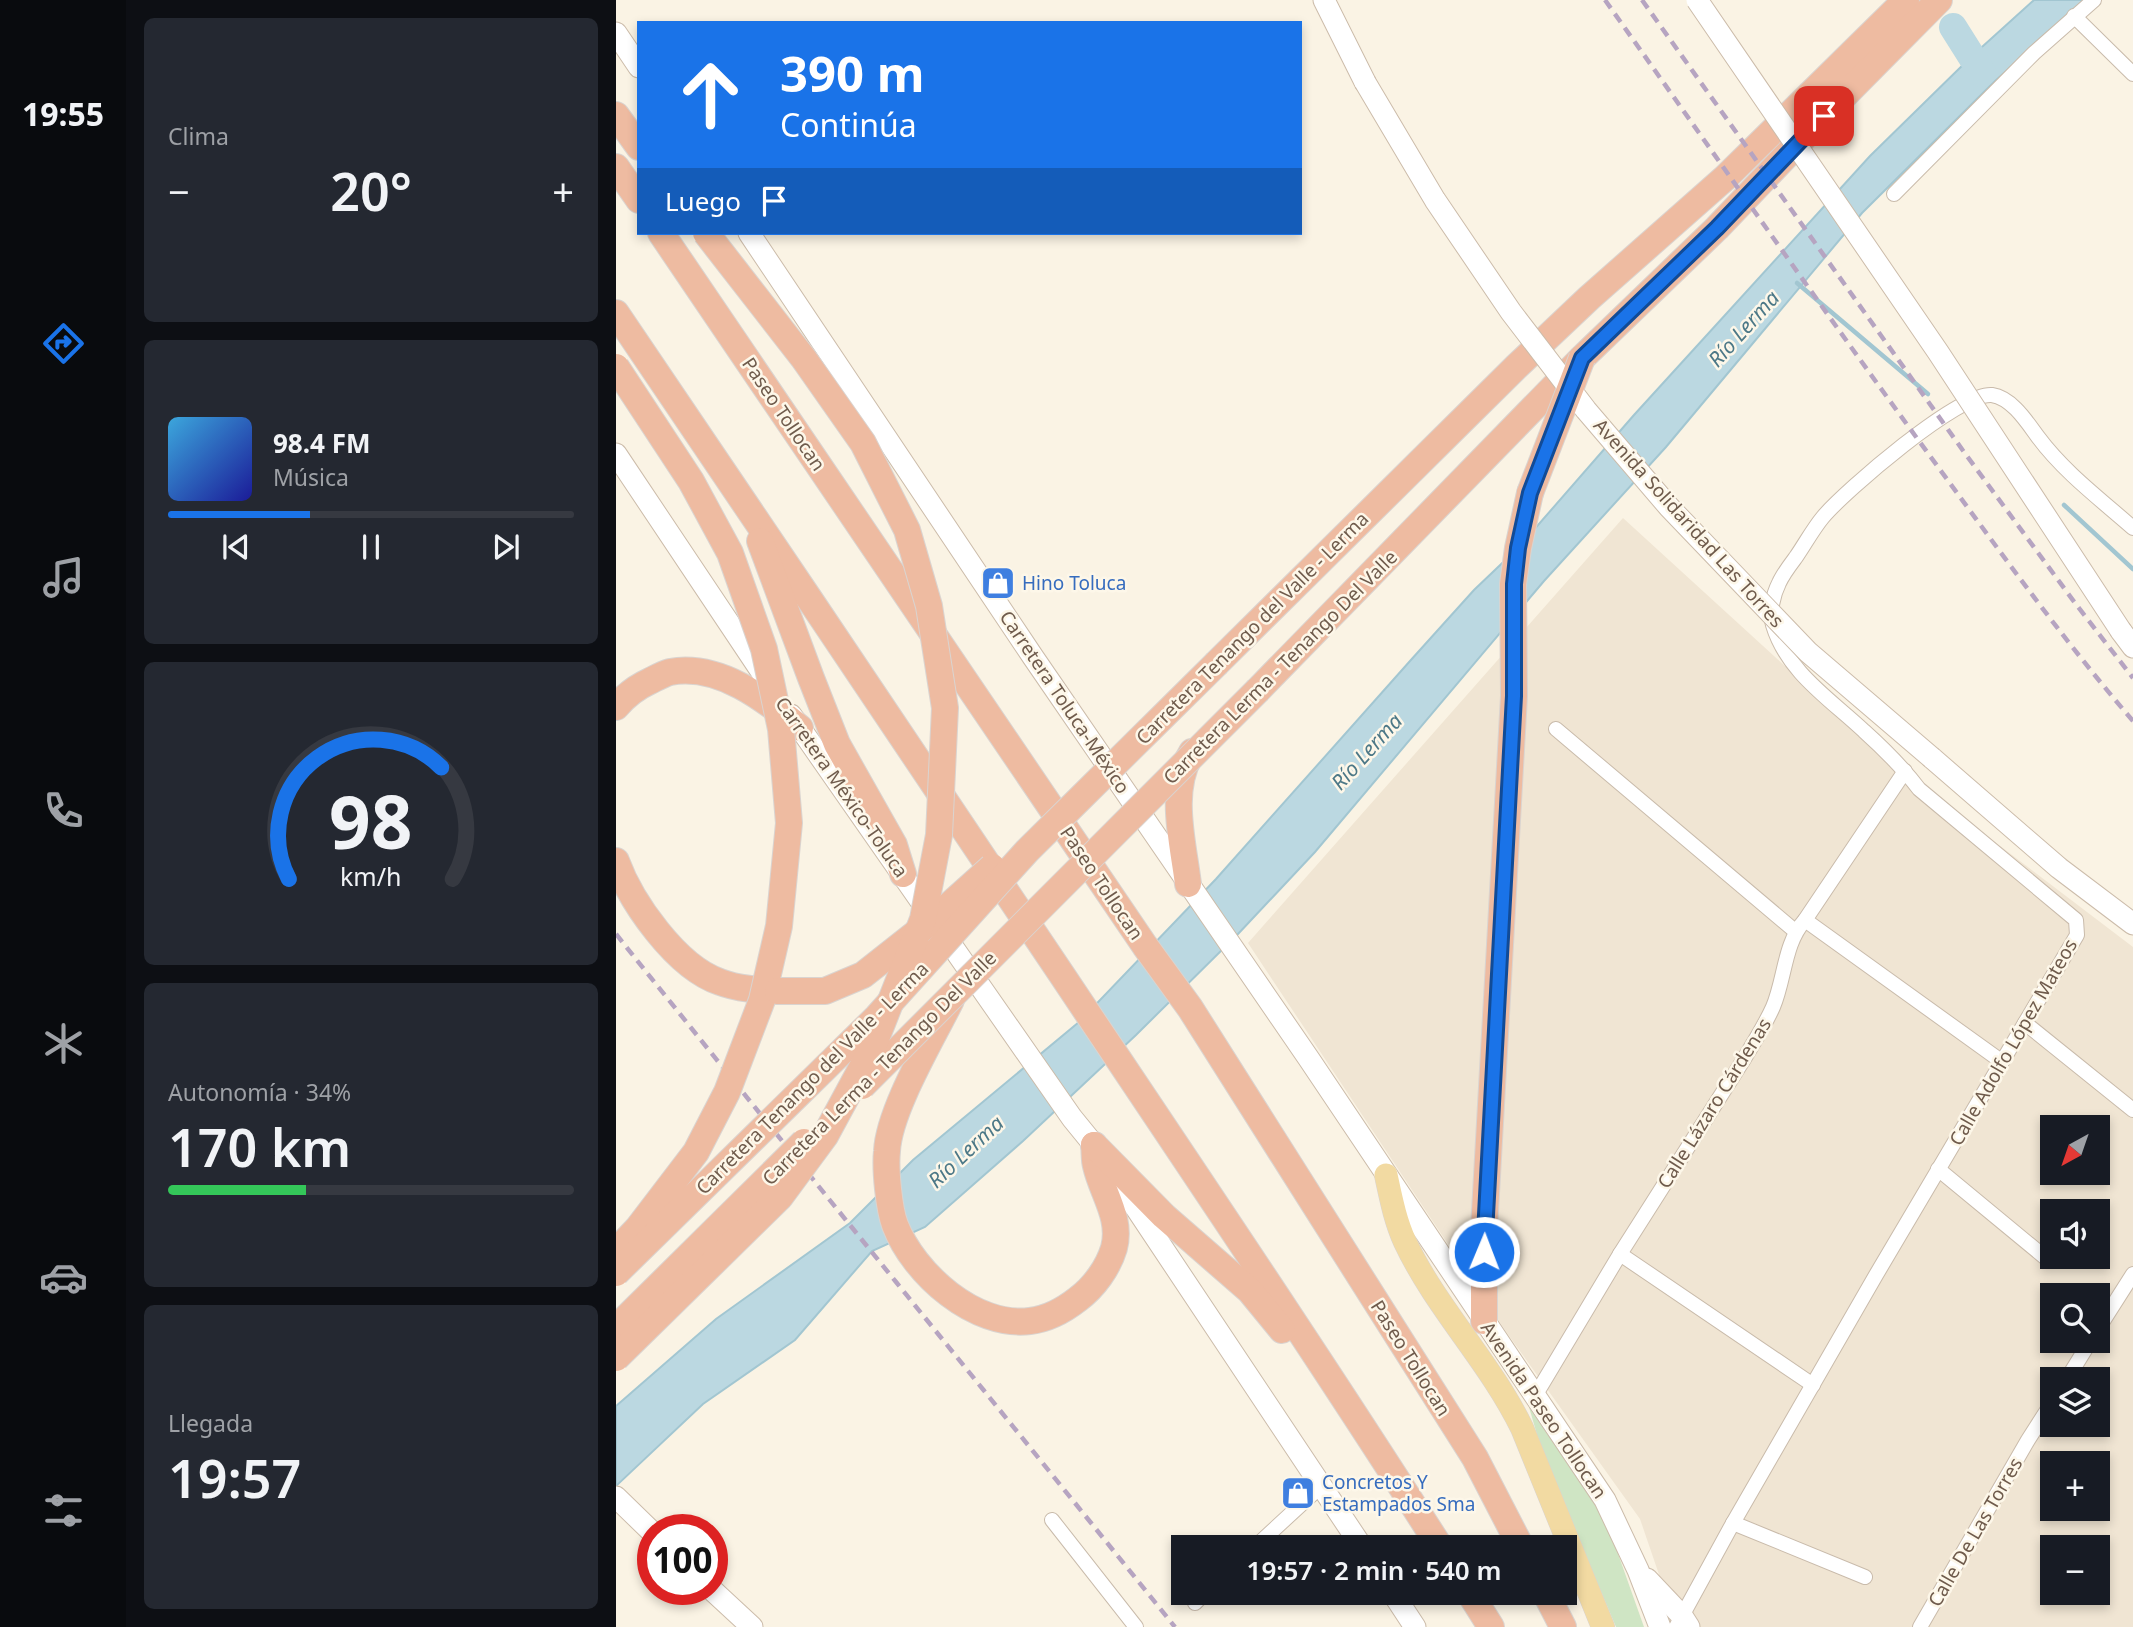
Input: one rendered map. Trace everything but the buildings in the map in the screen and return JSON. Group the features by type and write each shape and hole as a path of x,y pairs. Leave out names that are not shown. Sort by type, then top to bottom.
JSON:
{"highway":[{"name":"Carretera Tenango del Valle - Lerma","path":"616,1273 877,1017 1027,851 1217,663 1516,368 1589,298 1726,177 1906,0"},
{"name":"Carretera Lerma - Tenango Del Valle","path":"616,1328 1258,690 1582,358 1717,228 1938,0"},
{"path":"616,114 637,144"},
{"path":"616,166 637,197"},
{"path":"1191,888 1179,815 1183,772 1189,755 1213,724 1612,308 1658,267 1717,228"},
{"name":"Paseo Tollocan","path":"662,235 1145,946 1190,1008 1475,1458 1515,1535"},
{"path":"616,1358 780,1197 825,1136 873,1049 923,919 939,835 945,708 929,606 907,530 863,443 804,359 708,235"},
{"path":"616,313 1128,1072 1432,1535"},
{"path":"1484,1321 1484,1229 1514,696 1514,584 1518,548 1530,493 1582,358"},
{"path":"616,367 691,481 730,553 764,649 781,729 789,823 779,926 762,1000 727,1092 696,1152 638,1228 616,1251"},
{"path":"750,509 768,564 837,744 894,845 903,874"},
{"path":"616,707 623,698 667,673 690,671 718,677 753,692 800,729"},
{"path":"616,861 648,919 676,952 695,968 718,982 748,989 825,991 863,975 934,919 1004,856 1027,851"},
{"path":"954,995 914,1075 894,1122 887,1151 890,1203 895,1225 919,1266 936,1283 970,1307 989,1316 1011,1321 1029,1321 1044,1318 1071,1305 1093,1285 1109,1260 1114,1246 1115,1222 1095,1164 1094,1144"},
{"path":"1094,1144 1164,1216 1250,1291 1345,1399"},
{"path":"1477,1605 1491,1627"},
{"path":"1552,1605 1563,1627"}],"main road":[{"name":"Avenida Solidaridad Las Torres","path":"1324,0 1365,82 1443,211 1511,312 1586,410 1669,507 1808,652 2059,868 2133,925"},
{"path":"1697,0 1938,352 2127,639"},
{"path":"616,33 637,64"},
{"name":"Carretera Toluca-México","path":"750,235 1241,961"},
{"name":"Carretera México-Toluca","path":"616,454 800,729 1072,1118 1094,1144"},
{"name":"Avenida Paseo Tollocan","path":"1241,961 1605,1500 1639,1570 1660,1627"},
{"path":"1094,1144 1354,1535"},
{"path":"1386,1175 1393,1210 1405,1241 1433,1289 1512,1406 1603,1627"},
{"path":"616,1497 637,1517"},
{"path":"1639,1570 1683,1623"},
{"path":"728,1605 752,1627"},
{"path":"1401,1605 1415,1627"}],"street":[{"path":"1894,194 2034,53 2094,0"},
{"path":"2074,16 2133,74"},
{"name":"Calle Adolfo López Mateos","path":"1683,1623 1733,1523 2077,935 2076,920 1919,789 1905,771 1821,694 1787,656 1771,621 1772,606 1779,583 1823,517 1897,448 1964,403 1981,397 1994,395 2025,418 2061,464 2133,528"},
{"path":"1556,729 1800,925 2001,1061"},
{"name":"Calle Lázaro Cárdenas","path":"1535,1396 1620,1254 1762,1029 1774,1006 1800,925 1905,771"},
{"path":"2025,1023 2133,1110"},
{"path":"1938,1169 2040,1253"},
{"path":"1620,1254 1813,1385"},
{"path":"2110,1310 2133,1274"},
{"name":"Calle De Las Torres","path":"1920,1627 2040,1421"},
{"path":"1268,1535 1321,1486"},
{"path":"1052,1520 1136,1627"},
{"path":"1733,1523 1865,1577"}],"shaded area":[{"path":"1623,518 1891,763 2133,947 2133,1627 1677,1627 1640,1519 1507,1333 1248,943"}],"green space":[{"path":"1529,1407 1605,1517 1644,1627 1616,1627 1542,1452"}],"water":[{"name":"Río Lerma","path":"2034,0 2085,0 1994,82 1862,213 1666,447 1544,581 1315,852 1238,934 1023,1141 925,1227 872,1251 795,1340 703,1404 616,1486 616,1406 716,1319 850,1223 913,1160 1079,1022 1216,879 1474,590 1518,548 1634,415 1870,156 1972,56"}],"waterway":[{"path":"1953,27 1982,73"},
{"path":"1797,283 1928,394"},
{"path":"2064,505 2133,569"}],"railway":[{"path":"1605,0 1979,523 2054,624 2133,721"},
{"path":"1642,0 1964,452 2133,678"},
{"path":"616,934 1175,1627"}],"place":[{"name":"Hino Toluca","path":"998,583"},
{"name":"Concretos Y Estampados Sma","path":"1298,1493"}],"route":[{"path":"1484,1252 1514,696 1514,584 1518,548 1530,493 1582,358 1717,228 1824,116"}]}
